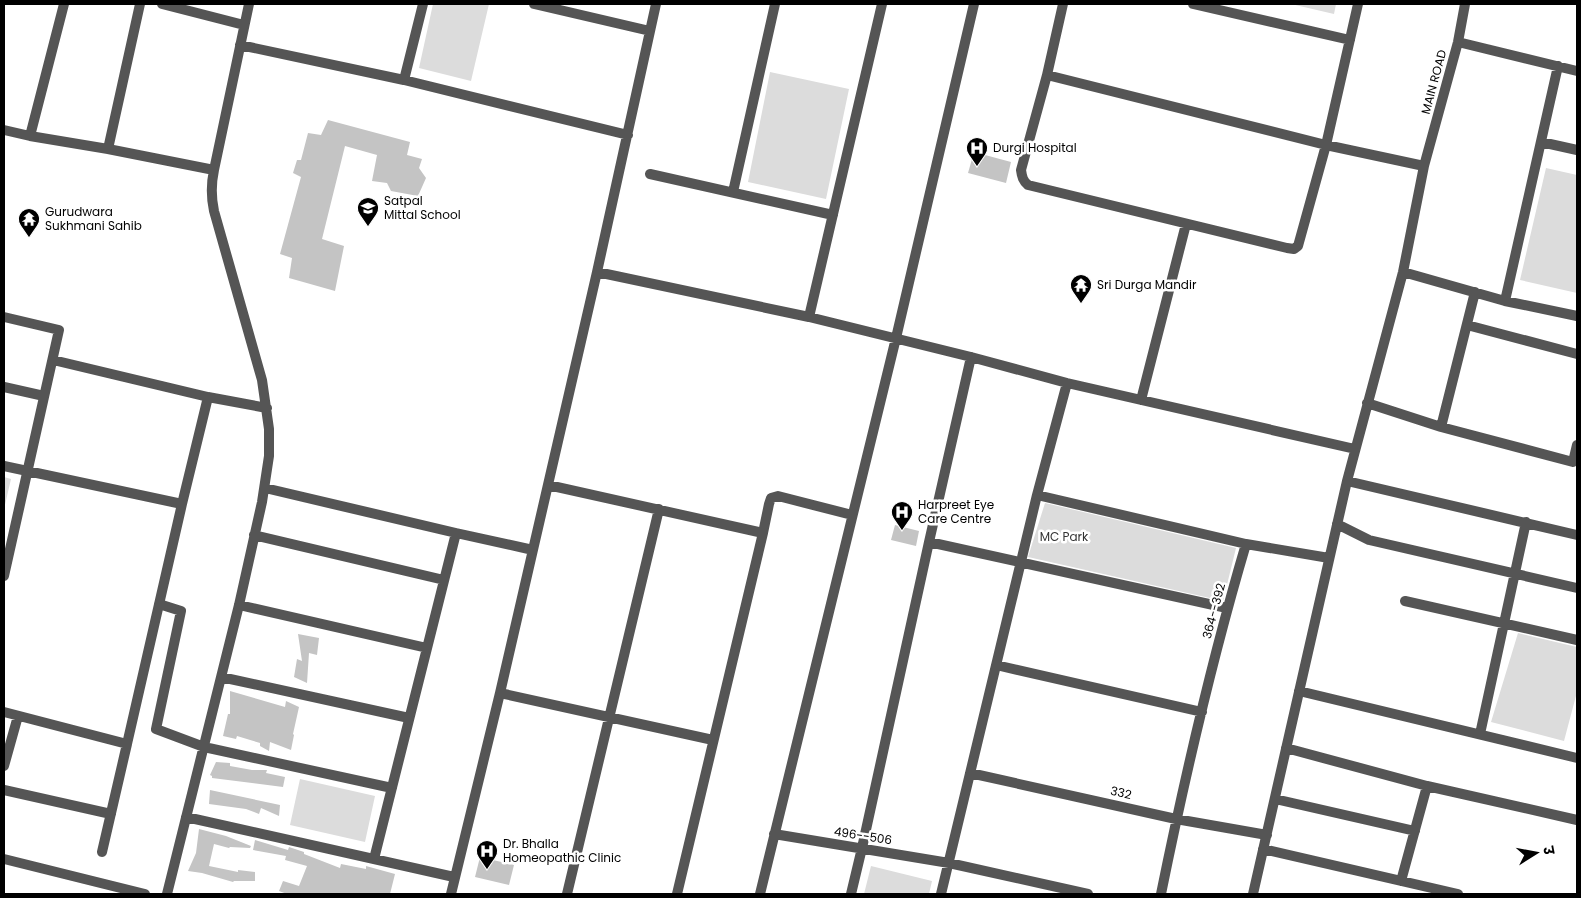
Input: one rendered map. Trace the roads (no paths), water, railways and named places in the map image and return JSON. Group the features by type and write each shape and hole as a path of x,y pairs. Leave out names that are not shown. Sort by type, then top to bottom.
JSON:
{"street":[{"path":"30,136 64,4"},
{"path":"108,149 140,4"},
{"path":"162,4 244,26"},
{"path":"167,894 239,605 265,488 269,456 269,429 262,380 211,197 211,183 249,4"},
{"path":"404,80 423,4"},
{"path":"534,4 650,31"},
{"path":"451,894 548,485 656,4"},
{"path":"733,192 775,4"},
{"path":"809,316 882,4"},
{"path":"760,894 896,338 974,4"},
{"path":"1063,4 1047,75 1021,170 1024,182 1028,185 1294,249 1300,241 1326,145 1358,4"},
{"path":"1193,4 1350,40"},
{"name":"MAIN ROAD","path":"1253,894 1347,481 1403,272 1424,166 1458,42 1465,4"},
{"path":"1458,42 1577,71"},
{"path":"240,45 404,80 628,135"},
{"path":"1505,301 1558,66"},
{"path":"1047,75 1326,145 1424,166"},
{"path":"4,130 214,170"},
{"path":"1541,142 1577,150"},
{"path":"650,174 833,214"},
{"path":"1141,400 1186,224"},
{"path":"597,272 809,316 1067,383 1355,449"},
{"path":"1403,272 1505,301 1577,316"},
{"path":"1441,427 1475,292"},
{"path":"4,317 59,330 4,576"},
{"path":"1467,325 1577,354"},
{"path":"851,894 971,357"},
{"path":"52,360 208,397 267,408"},
{"path":"941,894 1037,495 1067,383"},
{"path":"4,387 44,396"},
{"path":"102,852 208,397"},
{"path":"1367,403 1441,427 1575,462 1577,445"},
{"path":"4,466 182,504"},
{"path":"1347,481 1577,535"},
{"path":"548,485 763,532"},
{"path":"265,488 533,550"},
{"path":"1037,495 1246,544 1329,558"},
{"path":"677,894 771,498 778,496 852,516"},
{"path":"568,894 659,509"},
{"path":"1480,734 1526,522"},
{"path":"1337,524 1369,540 1577,588"},
{"path":"374,859 456,533"},
{"path":"254,535 444,580"},
{"path":"929,542 1227,608"},
{"name":"364--392","path":"1161,894 1176,818 1227,608 1246,544"},
{"path":"1405,601 1577,640"},
{"path":"159,604 181,612 156,729 204,747 392,788"},
{"path":"239,605 427,648"},
{"path":"996,664 1202,712"},
{"path":"221,677 409,718"},
{"path":"1299,691 1577,758"},
{"path":"500,693 713,740"},
{"path":"4,712 127,744"},
{"path":"4,766 18,716"},
{"path":"1286,748 1428,786 1577,820"},
{"name":"332","path":"970,772 1176,818 1266,834"},
{"path":"1401,881 1428,786"},
{"path":"4,790 111,814"},
{"path":"1275,799 1415,831"},
{"path":"186,817 454,877"},
{"name":"496--506","path":"774,834 949,863 1088,894"},
{"path":"1263,849 1458,894"},
{"path":"4,860 145,894"}],"place":[{"name":"Durgi Hospital","path":"977,167"},
{"name":"Satpal Mittal School","path":"368,227"},
{"name":"Gurudwara Sukhmani Sahib","path":"29,238"},
{"name":"Sri Durga Mandir","path":"1081,304"},
{"name":"Harpreet Eye Care Centre","path":"902,531"},
{"name":"Dr. Bhalla Homeopathic Clinic","path":"487,870"}],"park label":[{"name":"MC Park","path":"1064,537"}]}
